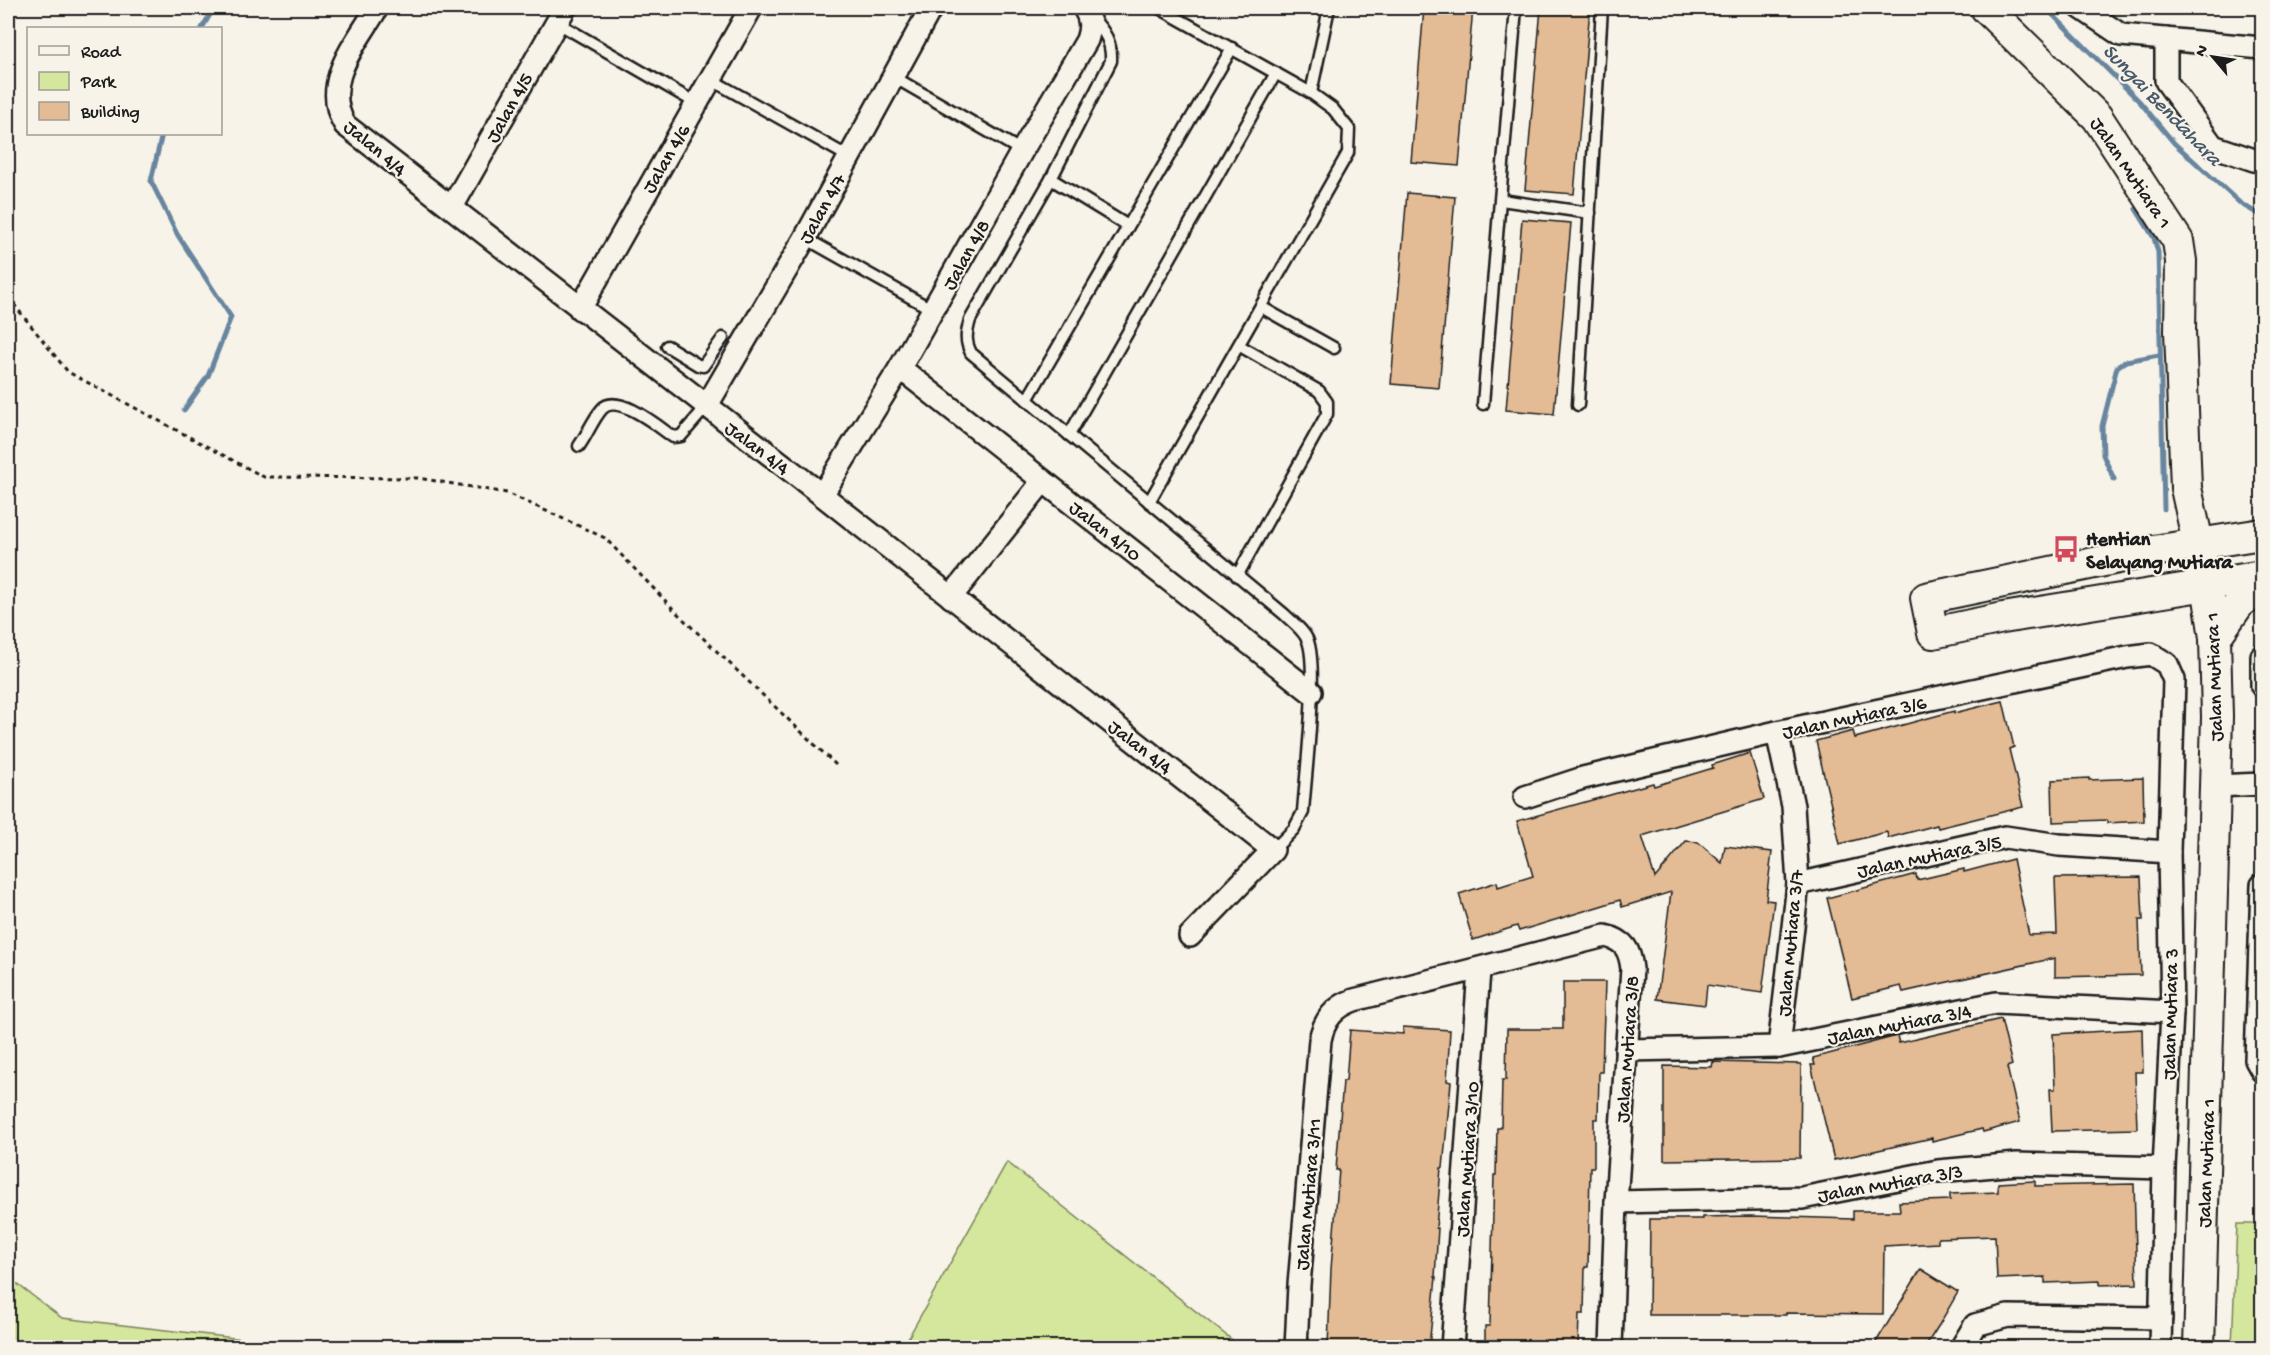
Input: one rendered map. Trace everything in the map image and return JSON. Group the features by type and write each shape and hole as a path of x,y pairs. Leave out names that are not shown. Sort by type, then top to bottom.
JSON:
{"street":[{"name":"Jalan 4/4","path":"377,8 337,76 335,93 339,116 345,125 822,495 1273,850"},
{"name":"Jalan 4/6","path":"580,309 751,8"},
{"name":"Jalan 4/7","path":"706,407 722,359 805,238 931,8"},
{"name":"Jalan Mutiara 1","path":"1986,8 2097,117 2178,241 2181,261 2180,331 2186,488 2207,584 2215,638 2217,717 2199,1347"},
{"path":"2081,8 2121,35 2262,48"},
{"name":"Jalan 4/8","path":"822,495 900,368 1087,40 1090,25 1086,12"},
{"name":"Jalan 4/5","path":"452,207 560,15"},
{"path":"2166,39 2166,81 2213,146 2262,161"},
{"name":"Jalan 4/10","path":"900,368 1311,692"},
{"path":"951,597 1043,481"},
{"path":"2186,488 2201,511 2216,524 2237,531 2261,534"},
{"path":"2147,552 2166,537 2179,518 2183,509 2186,488"},
{"path":"2261,534 2147,552 1926,598 1933,633 2081,605 2262,576"},
{"path":"2081,605 2101,615 2185,608 2197,616 2215,638 2241,601 2262,589"},
{"name":"Jalan Mutiara 3/6","path":"1525,797 1583,778 1777,732 2127,657 2151,654 2167,664 2174,680"},
{"path":"2262,656 2262,686"},
{"name":"Jalan Mutiara 3","path":"2160,1347 2164,1168 2172,1012 2169,852 2174,680"},
{"name":"Jalan Mutiara 3/7","path":"1777,732 1792,806 1798,884 1779,1047"},
{"path":"2215,786 2262,784"},
{"name":"Jalan Mutiara 3/5","path":"1798,884 2005,837 2059,845 2169,852"},
{"path":"1190,936 1273,850"},
{"path":"2259,1066 2262,885"},
{"name":"Jalan Mutiara 3/8","path":"1320,1040 1327,1020 1342,1004 1605,936 1620,940 1630,955 1632,969 1616,1202 1611,1347"},
{"name":"Jalan Mutiara 3/10","path":"1452,1347 1479,970"},
{"name":"Jalan Mutiara 3/4","path":"1626,1050 1779,1047 1996,1003 2172,1012"},
{"name":"Jalan Mutiara 3/11","path":"1296,1347 1299,1285 1320,1040"},
{"name":"Jalan Mutiara 3/3","path":"1616,1202 1802,1198 1938,1171 2017,1164 2164,1168"},
{"path":"1961,1347 1975,1325 2008,1316 2161,1318"}],"lane":[{"path":"1149,502 1348,153 1348,129 1333,109 1311,93 1159,8"},
{"path":"1311,93 1329,8"},
{"path":"1483,404 1516,8"},
{"path":"1578,405 1602,8"},
{"path":"1086,12 1107,38 1112,49 1111,61 1051,179 970,320 965,334 966,344 971,353 1284,614 1307,637 1312,655 1303,812 1294,829 1273,850"},
{"path":"560,15 696,104"},
{"path":"1027,400 1232,48"},
{"path":"1069,435 1276,73"},
{"path":"892,76 1022,151"},
{"path":"711,79 849,157"},
{"path":"1051,179 1128,226"},
{"path":"1501,200 1590,213"},
{"path":"805,238 933,310"},
{"path":"1261,306 1334,348"},
{"path":"668,346 698,365 704,366 722,359 723,338"},
{"path":"1237,576 1327,414 1327,402 1319,392 1240,346"},
{"path":"579,446 603,407 612,404 627,406 673,437 681,436 706,407"}],"path":[{"path":"8,297 68,372 264,477 418,478 507,493 605,538 681,617 836,765"}],"green space":[{"path":"1007,1162 1241,1347 903,1347"},
{"path":"2237,1224 2262,1224 2262,1347 2232,1347"},
{"path":"8,1277 62,1318 313,1347 8,1347"}],"building":[{"path":"1424,8 1473,8 1459,166 1411,162"},
{"path":"1541,8 1590,8 1574,194 1525,190"},
{"path":"1407,193 1455,197 1439,388 1391,384"},
{"path":"1522,219 1571,223 1554,414 1506,410"},
{"path":"2003,701 2014,747 2009,749 2023,807 1938,828 1937,825 1888,838 1887,832 1840,844 1816,741 1853,731 1855,738 1954,711 1954,713"},
{"path":"1750,753 1764,799 1642,836 1655,878 1686,841 1698,842 1722,863 1725,846 1772,852 1766,900 1774,901 1762,993 1707,985 1705,1005 1657,999 1671,892 1622,907 1620,900 1519,931 1517,926 1473,940 1459,894 1497,882 1498,887 1533,876 1517,821 1653,783 1654,786 1713,768 1712,765"},
{"path":"2089,778 2089,780 2143,778 2144,821 2053,822 2052,780"},
{"path":"2013,859 2029,935 2057,934 2055,878 2141,877 2143,920 2139,920 2141,975 2055,977 2055,958 1903,992 1901,986 1852,998 1827,898 1916,874 1917,880 1964,869 1964,872"},
{"path":"1563,982 1605,982 1602,1072 1599,1072 1598,1119 1594,1119 1594,1167 1590,1167 1588,1267 1585,1267 1584,1314 1579,1314 1578,1347 1485,1347 1485,1326 1490,1326 1494,1175 1496,1175 1497,1128 1501,1128 1502,1080 1506,1080 1507,1029 1563,1029"},
{"path":"2001,1019 2012,1065 2007,1067 2020,1122 1983,1132 1982,1129 1932,1141 1932,1138 1834,1160 1811,1065 1815,1065 1813,1058 1897,1036 1899,1043"},
{"path":"1403,1027 1450,1030 1447,1081 1451,1082 1436,1228 1438,1228 1436,1277 1429,1347 1328,1347 1331,1269 1339,1170 1336,1170 1343,1081 1346,1081 1350,1030 1403,1034"},
{"path":"2142,1029 2143,1072 2135,1072 2137,1129 2052,1131 2050,1089 2055,1089 2053,1034"},
{"path":"1713,1062 1801,1064 1800,1158 1664,1160 1664,1066 1712,1067"},
{"path":"2035,1181 2035,1186 2134,1184 2137,1284 2100,1285 2100,1281 2045,1283 2045,1277 1997,1279 1995,1236 1938,1238 1938,1243 1884,1246 1883,1314 1649,1315 1650,1219 1750,1216 1853,1219 1853,1211 1900,1211 1899,1202 1950,1200 1950,1194 1998,1192 1998,1183"},
{"path":"1921,1269 1958,1292 1939,1325 1925,1347 1873,1347"}],"waterway":[{"name":"Sungai Bendahara","path":"203,27 214,8"},
{"name":"Sungai Bendahara","path":"2046,8 2140,102 2174,143 2241,204 2262,216"},
{"name":"Sungai Bendahara","path":"162,135 151,181 177,234 231,317 208,376 184,410"},
{"path":"2136,209 2154,238 2158,252 2164,509"},
{"path":"2114,479 2103,455 2102,426 2117,367 2126,361 2159,355"}],"place":[{"name":"Hentian Selayang Mutiara","path":"2066,549"}]}
